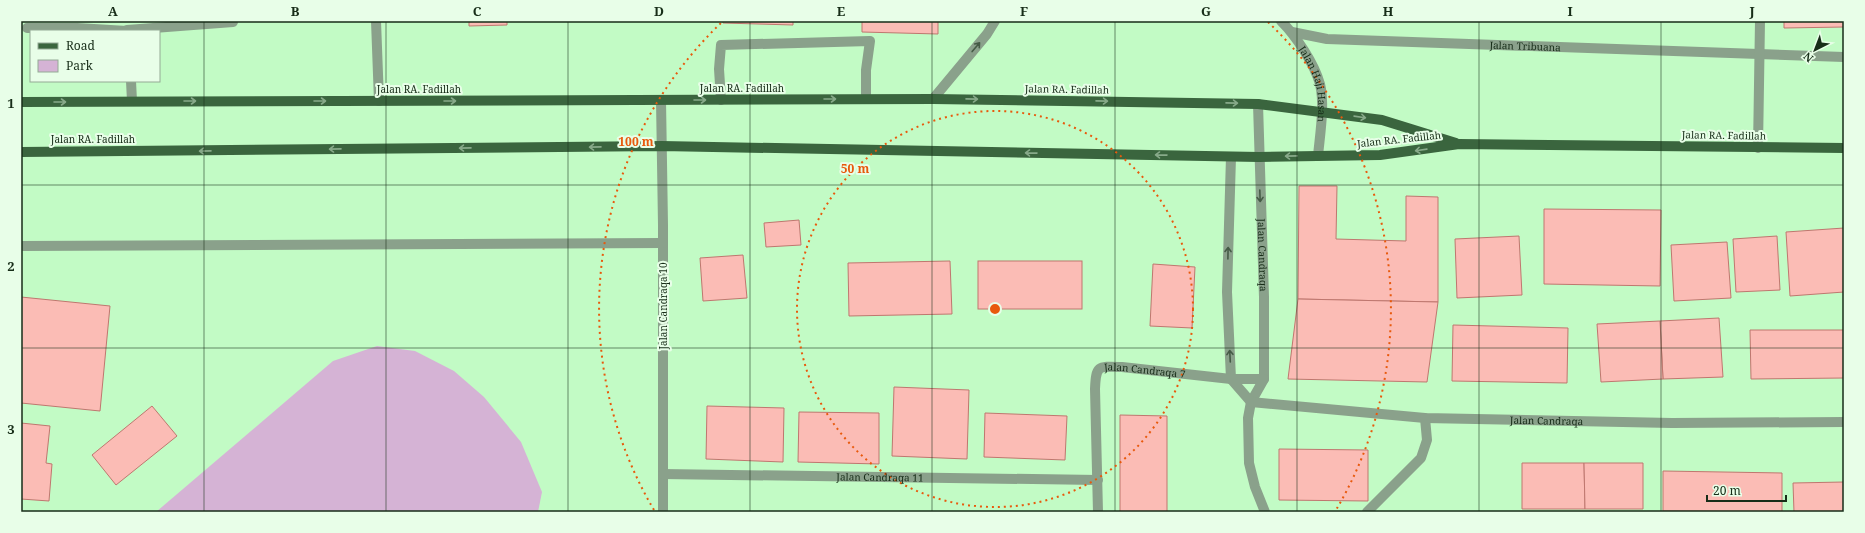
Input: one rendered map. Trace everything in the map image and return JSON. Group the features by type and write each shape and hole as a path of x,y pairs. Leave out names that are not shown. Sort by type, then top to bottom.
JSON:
{"main road":[{"name":"Jalan RA. Fadillah","path":"21,102 933,99 1258,104 1382,120 1459,144"},
{"name":"Jalan RA. Fadillah","path":"21,152 662,146 1258,157 1380,155 1459,144 1844,148"}],"street":[{"path":"376,21 379,101"},
{"path":"933,99 996,21"},
{"name":"Jalan Haji Hasan","path":"1281,21 1292,32 1311,64 1320,84 1321,112 1318,156"},
{"path":"1758,148 1760,21"},
{"path":"139,30 233,22"},
{"path":"27,28 110,30"},
{"name":"Jalan Tribuana","path":"1292,32 1327,39 1844,57"},
{"path":"721,100 719,69 720,45 870,41 866,70 866,99"},
{"path":"131,82 132,101"},
{"name":"Jalan Candraqa 10","path":"661,100 663,243 663,512"},
{"name":"Jalan Candraqa","path":"1258,104 1258,157 1264,297 1264,379 1251,402 1248,418 1250,463 1255,487 1265,512"},
{"path":"1231,157 1228,292 1231,379 1251,402"},
{"path":"21,246 663,243"},
{"name":"Jalan Candraqa 7","path":"1098,512 1095,389 1096,374 1098,369 1107,366 1231,379 1264,379"},
{"name":"Jalan Candraqa","path":"1251,402 1425,418 1672,423 1844,422"},
{"path":"1367,512 1421,458 1427,440 1425,418"},
{"name":"Jalan Candraqa 11","path":"663,474 1098,480"}],"green space":[{"path":"377,346 415,351 454,371 484,397 521,442 542,492 538,512 156,512 333,361"}],"building":[{"path":"469,21 507,21 507,25 469,26"},
{"path":"723,21 793,21 793,25 723,23"},
{"path":"862,21 938,21 938,34 862,32"},
{"path":"1784,21 1844,21 1844,27 1784,28"},
{"path":"1299,186 1337,186 1336,239 1406,241 1406,196 1438,197 1438,302 1298,299"},
{"path":"1544,209 1661,210 1660,286 1544,284"},
{"path":"799,220 801,245 766,247 764,223"},
{"path":"1844,228 1844,292 1790,296 1786,232"},
{"path":"1519,236 1522,295 1457,298 1455,239"},
{"path":"1777,236 1780,290 1736,292 1733,239"},
{"path":"1727,242 1731,298 1674,301 1671,245"},
{"path":"743,255 747,298 703,301 700,258"},
{"path":"950,261 952,314 849,316 848,263"},
{"path":"978,261 1082,261 1082,309 978,309"},
{"path":"1153,264 1195,267 1192,328 1150,326"},
{"path":"21,297 110,306 100,411 21,403"},
{"path":"1298,299 1438,302 1427,382 1288,379"},
{"path":"1719,318 1723,377 1663,379 1660,321"},
{"path":"1660,321 1663,379 1601,382 1597,324"},
{"path":"1453,325 1568,328 1567,383 1452,381"},
{"path":"1750,330 1844,330 1844,378 1751,379"},
{"path":"894,387 969,390 967,459 892,456"},
{"path":"152,406 177,436 116,485 92,455"},
{"path":"707,406 784,408 783,462 706,459"},
{"path":"799,412 879,413 879,464 798,462"},
{"path":"985,413 1067,416 1065,460 984,457"},
{"path":"1120,415 1167,416 1167,512 1120,512"},
{"path":"21,423 50,426 46,463 52,464 49,501 21,499"},
{"path":"1279,449 1368,450 1368,501 1279,500"},
{"path":"1522,463 1584,463 1585,509 1522,509"},
{"path":"1584,463 1643,463 1643,509 1585,509"},
{"path":"1663,471 1782,473 1782,512 1663,511"},
{"path":"1844,482 1844,512 1794,512 1793,483"}]}
